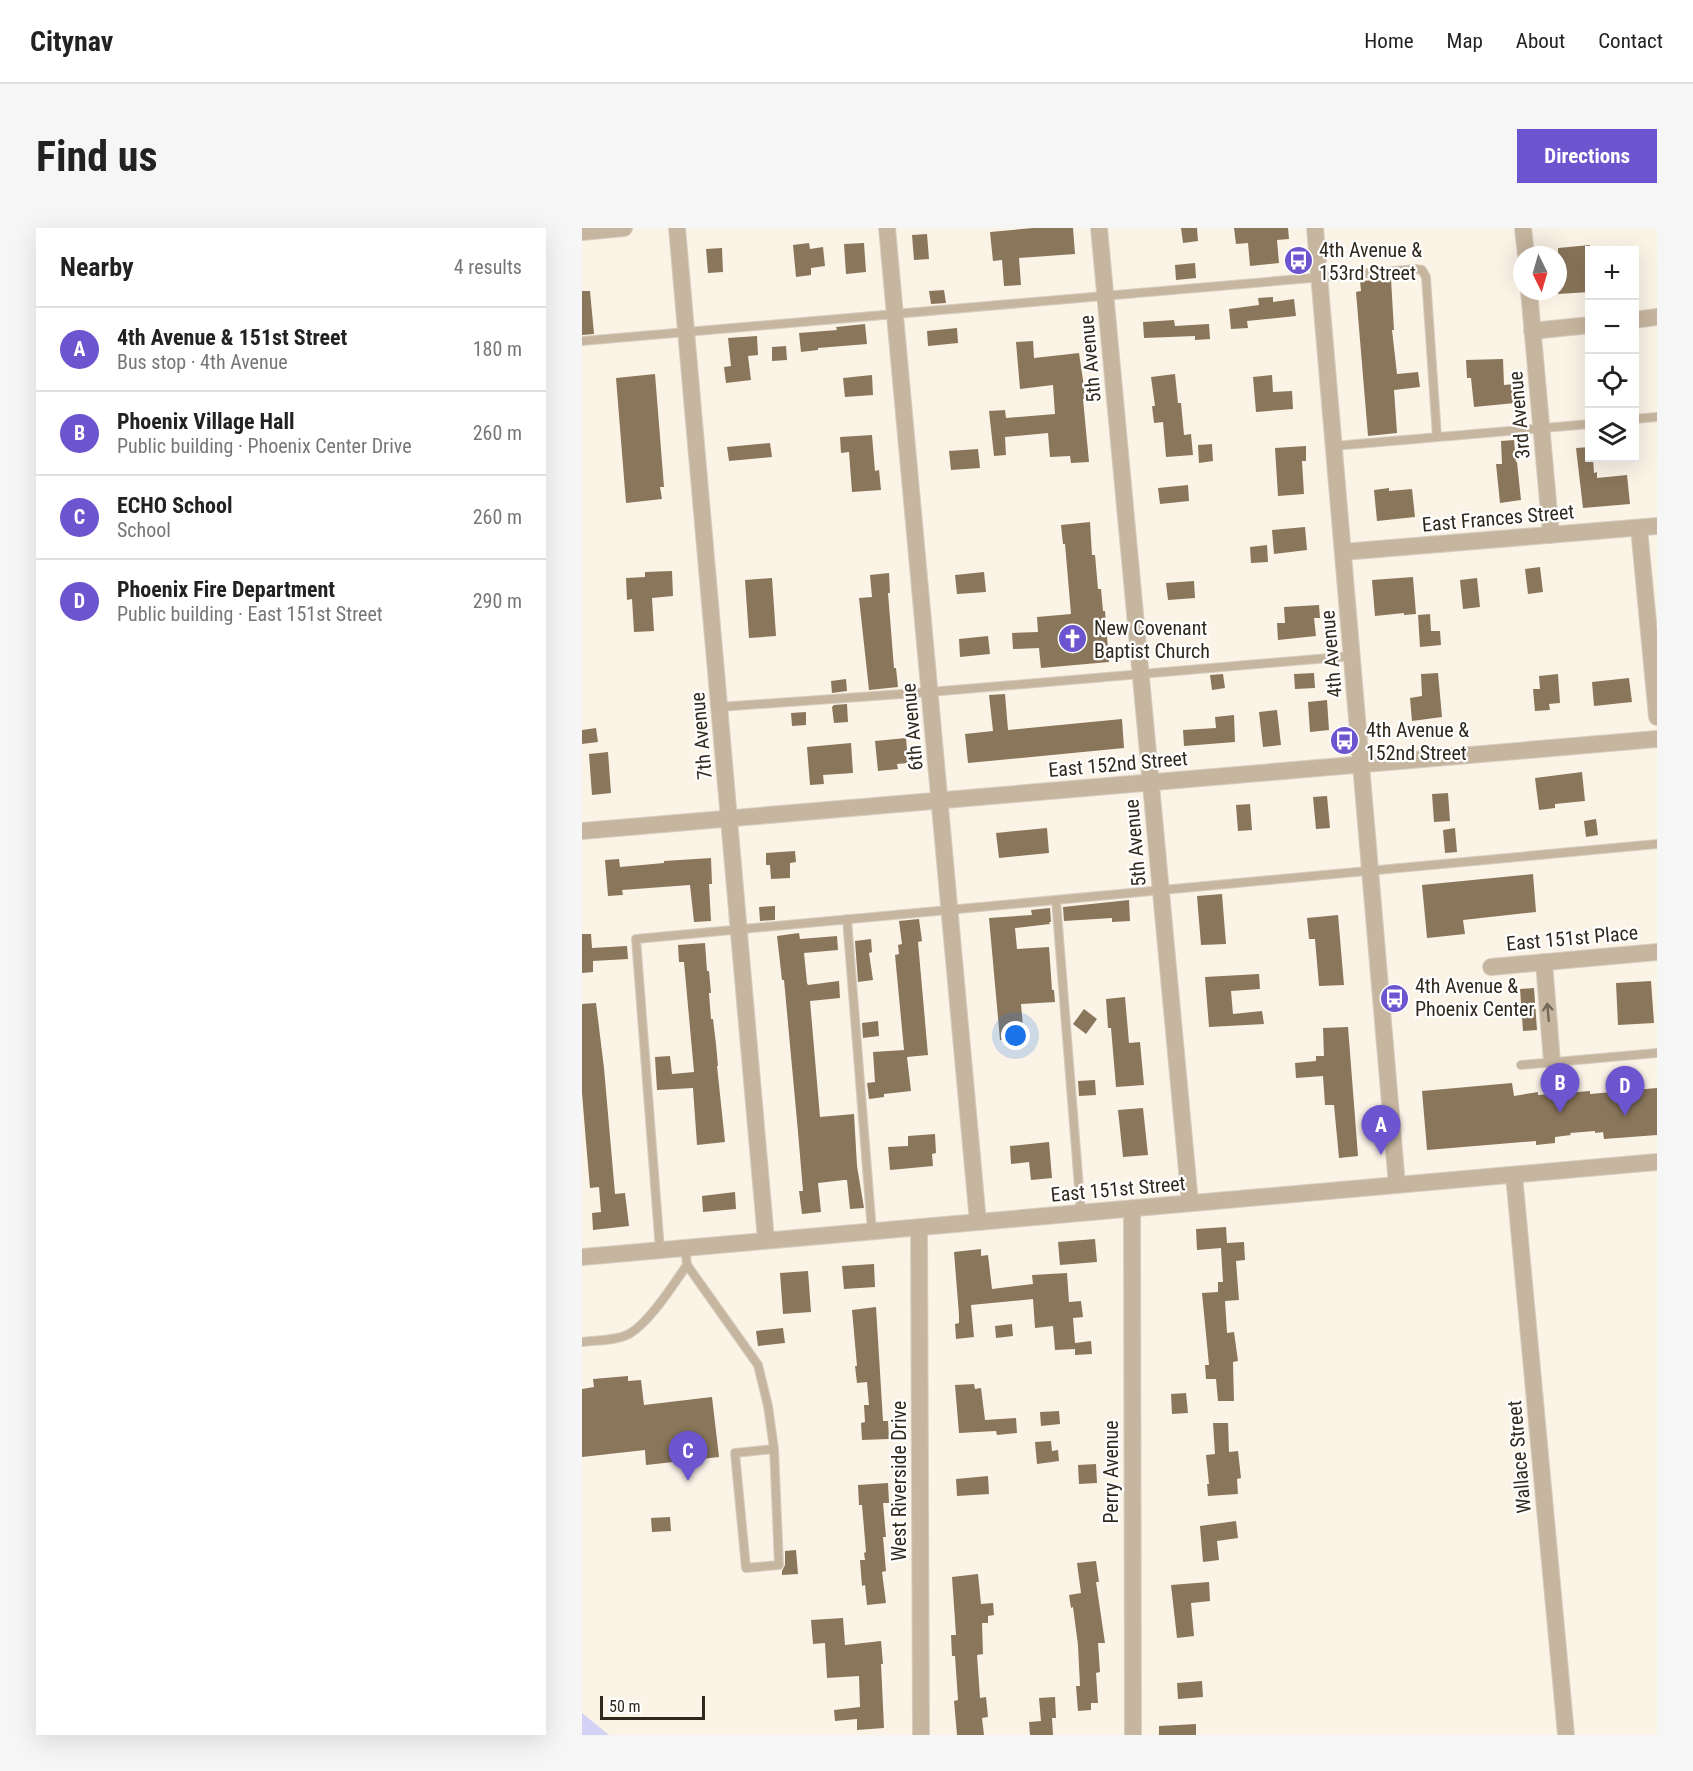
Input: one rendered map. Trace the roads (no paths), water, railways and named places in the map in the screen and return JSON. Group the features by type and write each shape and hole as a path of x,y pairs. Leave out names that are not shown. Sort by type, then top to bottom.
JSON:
{"street":[{"path":"582,232 624,228"},
{"name":"7th Avenue","path":"677,228 766,1240"},
{"name":"6th Avenue","path":"888,228 978,1222"},
{"name":"5th Avenue","path":"1099,228 1190,1203"},
{"name":"4th Avenue","path":"1315,228 1397,1185"},
{"path":"1523,228 1525,246"},
{"name":"3rd Avenue","path":"1530,300 1551,535"},
{"path":"1639,319 1657,317"},
{"path":"1532,331 1585,326"},
{"name":"East Frances Street","path":"1343,552 1657,526"},
{"path":"1639,528 1657,717"},
{"name":"East 152nd Street","path":"582,831 1657,739"},
{"name":"East 151st Place","path":"1491,967 1657,952"},
{"path":"1544,962 1552,1062"},
{"name":"East 151st Street","path":"582,1257 1657,1162"},
{"name":"Wallace Street","path":"1514,1175 1566,1735"},
{"name":"Perry Avenue","path":"1132,1208 1133,1735"},
{"name":"West Riverside Drive","path":"919,1227 921,1735"}],"lane":[{"path":"582,341 1422,270 1426,277 1437,437"},
{"path":"1639,419 1657,417"},
{"path":"1334,447 1585,424"},
{"path":"719,707 930,692 1352,656"},
{"path":"660,1250 636,939 1657,843"},
{"path":"1056,900 1081,1213"},
{"path":"847,919 872,1231"},
{"path":"1521,1065 1657,1053"},
{"path":"685,1247 687,1265 758,1365 768,1406 774,1449 779,1564 746,1568 735,1453 774,1449"},
{"path":"582,1341 614,1339 628,1334 639,1326 654,1309 687,1265"}],"water":[{"path":"582,1713 609,1735 582,1735"}],"place":[{"name":"4th Avenue & 153rd Street","path":"1298,261"},
{"name":"New Covenant Baptist Church","path":"1073,639"},
{"name":"4th Avenue & 152nd Street","path":"1345,741"},
{"name":"4th Avenue & Phoenix Center","path":"1394,998"},
{"name":"Phoenix Village Hall","path":"1560,1113"},
{"name":"Phoenix Fire Department","path":"1625,1116"},
{"name":"4th Avenue & 151st Street","path":"1381,1155"},
{"name":"ECHO School","path":"688,1481"}]}
